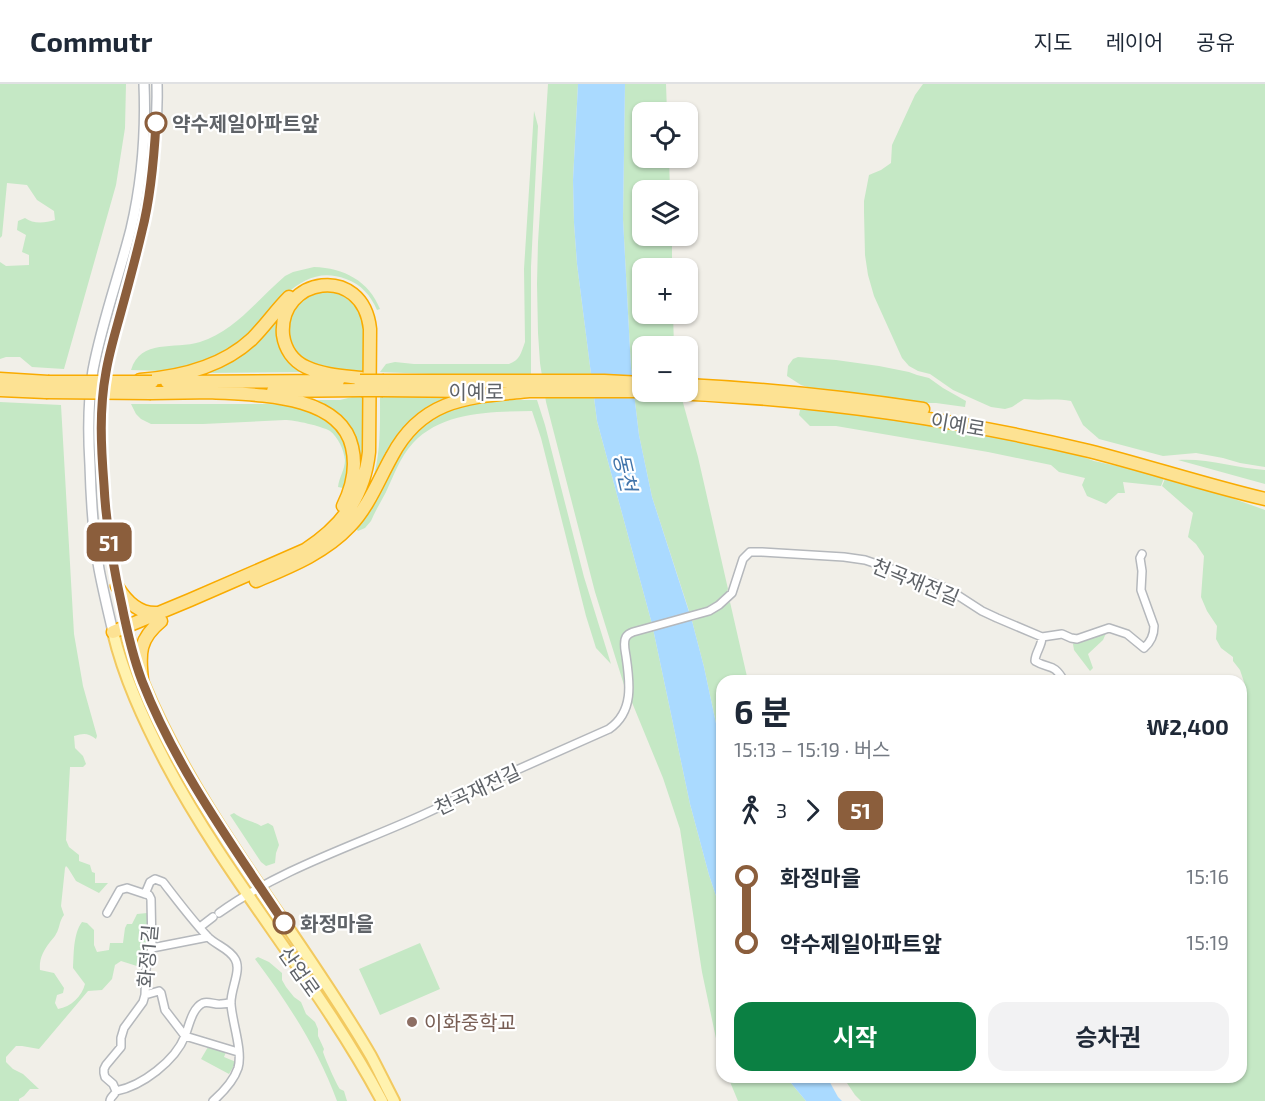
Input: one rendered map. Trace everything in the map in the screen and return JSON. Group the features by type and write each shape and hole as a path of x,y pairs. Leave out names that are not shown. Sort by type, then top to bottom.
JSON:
{"highway":[{"path":"114,635 274,574 323,546 336,535 364,494 372,468 376,328 372,309 359,291 350,285 339,281 319,280 309,283 290,295 260,331 240,349 207,367 152,385"},
{"path":"302,556 344,517 358,492 368,466 370,329 366,310 361,301 347,290 321,285 302,293 289,306 284,322 284,341 292,356 306,367 361,383"},
{"path":"0,380 47,387 361,383"},
{"path":"0,390 109,382 152,385 300,402 326,413 337,420 351,443 354,454 353,473 349,492 332,524 302,556"},
{"path":"210,392 361,383"},
{"name":"이예로","path":"361,383 383,386 632,383"},
{"name":"이예로","path":"698,385 734,387 816,399 1025,437 1099,454 1265,499"},
{"path":"302,556 317,553 336,540 354,522 375,490 403,438 424,417 436,409 463,399 529,386"},
{"name":"이예로","path":"529,386 632,391"},
{"name":"이예로","path":"698,394 878,402 943,412 1091,444 1265,490"},
{"path":"117,586 129,603 136,608 161,617"},
{"path":"142,680 143,643 161,617"}],"main road":[{"name":"산업로","path":"144,84 144,134 131,227 98,345 89,404 92,511 99,568 114,635 129,684 148,729 176,783 248,895 332,1016 363,1064 382,1101"},
{"name":"산업로","path":"157,84 150,190 143,229 106,371 102,404 101,444 105,509 113,566 127,630 142,680 161,724 189,776 343,1010 372,1058 394,1101"}],"street":[{"name":"천곡재전길","path":"200,927 260,887 609,729 621,719 626,708 628,685 625,640 628,634 709,611 719,605 732,593 741,564 750,552 865,560 936,584 955,593 982,611 1042,637 1062,634 1077,639 1109,628 1127,634 1144,648 1153,636 1154,626 1141,590 1140,558 1142,554"},
{"path":"1042,637 1035,662 1054,668 1059,675"},
{"name":"화정1길","path":"116,1090 105,1077 104,1069 121,1047 124,1028 143,1002 146,969 152,948 151,899 145,894 152,880 163,882 208,937 231,953 237,967 231,1002"},
{"path":"107,913 120,890 127,888 145,894"},
{"path":"152,948 208,937"},
{"path":"144,995 159,991 161,993 165,1010 185,1036 238,1052"},
{"path":"110,1101 116,1090 129,1088 150,1075 176,1051 200,1005 205,1002 222,1004 231,1002 238,1066 235,1074 213,1101"}],"green space":[{"path":"0,84 126,84 125,128 116,185 64,369 32,367 20,357 0,359 0,262 6,266 29,265 29,255 22,252 26,235 17,230 18,221 25,218 39,222 55,220 54,211 37,200 27,185 7,183 0,238"},
{"path":"548,84 578,84 573,180 574,223 597,421 652,624 690,804 716,896 716,1038 702,972 680,829 663,778 631,700 627,631 622,641 626,684 624,685 595,592 546,402 538,333 538,242"},
{"path":"625,84 666,84 667,102 632,102 632,168 669,168 670,180 632,180 632,246 672,246 672,258 632,258 632,324 673,324 674,336 632,336 632,376 631,368 623,219"},
{"path":"923,84 1265,84 1265,467 1196,453 1163,456 1099,439 1083,425 1071,401 1024,399 1005,409 991,407 953,390 930,374 909,366 902,358 874,296 868,275 865,255 864,201 869,175 891,163 892,145 915,95"},
{"path":"534,111 538,126 531,267 531,375 380,372 386,364 395,362 509,364 520,356 525,342 524,269"},
{"path":"314,267 335,270 354,278 369,291 380,309 377,310 365,291 351,281 330,275 315,277 289,292 243,340 218,357 177,370 131,370 142,353 150,349 190,344 213,337 235,323 285,276"},
{"path":"316,289 346,292 366,319 366,372 319,367 299,357 292,348 288,337 288,327 292,309"},
{"path":"280,313 279,327 304,372 204,373"},
{"path":"798,357 836,360 909,372 929,378 966,401 965,407 814,389 801,385 787,376 788,366 793,359"},
{"path":"366,396 366,444 359,482 356,452 318,405 317,400 340,400"},
{"path":"380,396 452,396 452,398 438,404 372,482 380,429"},
{"path":"483,400 537,400 584,577 611,664 596,648 586,616 541,438 532,411 469,415 453,419 425,432 404,454 371,521 365,528 358,531 356,529 414,434 443,411"},
{"path":"0,402 61,405 74,634 83,686 97,736 96,739 86,734 74,736 75,748 83,756 86,764 83,767 70,767 66,840 69,847 79,855 79,861 90,865 92,872 95,873 95,883 108,883 99,893 76,881 68,868 66,866 65,868 61,906 64,915 56,935 43,952 40,966 40,970 54,973 64,988 63,993 57,995 55,1003 58,1009 75,1000 85,984 73,968 75,938 82,922 87,923 94,930 94,945 97,952 109,950 110,943 123,943 125,928 127,924 132,924 137,914 147,913 149,917 148,949 143,966 121,961 115,965 112,979 102,990 88,991 39,1049 16,1046 6,1057 6,1062 13,1069 23,1074 39,1089 30,1089 19,1101 0,1101"},
{"path":"635,402 683,402 698,457 728,589 722,599 690,614 652,497 639,435"},
{"path":"131,404 269,404 294,406 315,412 337,428 350,456 346,485 343,488 338,487 345,464 342,448 336,437 326,429 285,420 151,424 136,414"},
{"path":"810,408 930,424 997,437 1073,453 1094,461 1164,478 1161,486 1123,482 1125,493 1118,493 1106,504 1087,496 1082,485 1085,478 1059,472 1051,465 836,426 810,426 799,415 800,410"},
{"path":"1178,460 1200,460 1265,470 1265,484"},
{"path":"1165,479 1226,496 1265,510 1265,1101 861,1101 847,1083 1247,1083 1247,675 1242,675 1233,657 1221,648 1216,639 1217,626 1201,597 1204,556 1188,537 1193,513 1162,486"},
{"path":"730,602 747,675 716,675 716,723 692,621 712,614"},
{"path":"1107,631 1103,640 1088,654 1093,668 1090,671 1074,650 1073,644"},
{"path":"234,813 261,826 268,823 273,826 279,845 275,863 266,866 261,862 230,815"},
{"path":"420,943 440,989 380,1015 359,969"},
{"path":"258,957 269,962 282,973 282,980 286,987 301,1002 306,1014 315,1022 326,1060 338,1087 344,1091 347,1101 337,1101 321,1063 279,992 255,959"},
{"path":"208,1047 226,1052 224,1057 236,1062 229,1074 201,1059"},
{"path":"730,1083 791,1083 806,1101 738,1101"}],"water":[{"name":"동천","path":"578,84 625,84 623,219 632,402 635,402 639,435 652,497 692,621 716,723 716,896 690,804 652,624 597,421 574,223 573,180"},
{"path":"791,1083 830,1083 842,1101 806,1101"}],"bus line":[{"name":"51","path":"156,123 152,180 143,229 111,347 102,404 101,444 105,509 113,566 128,634 142,680 161,724 210,810 284,923"}],"place":[{"name":"약수제일아파트앞","path":"156,123"},
{"name":"화정마을","path":"284,923"},
{"name":"이화중학교","path":"412,1022"}]}
